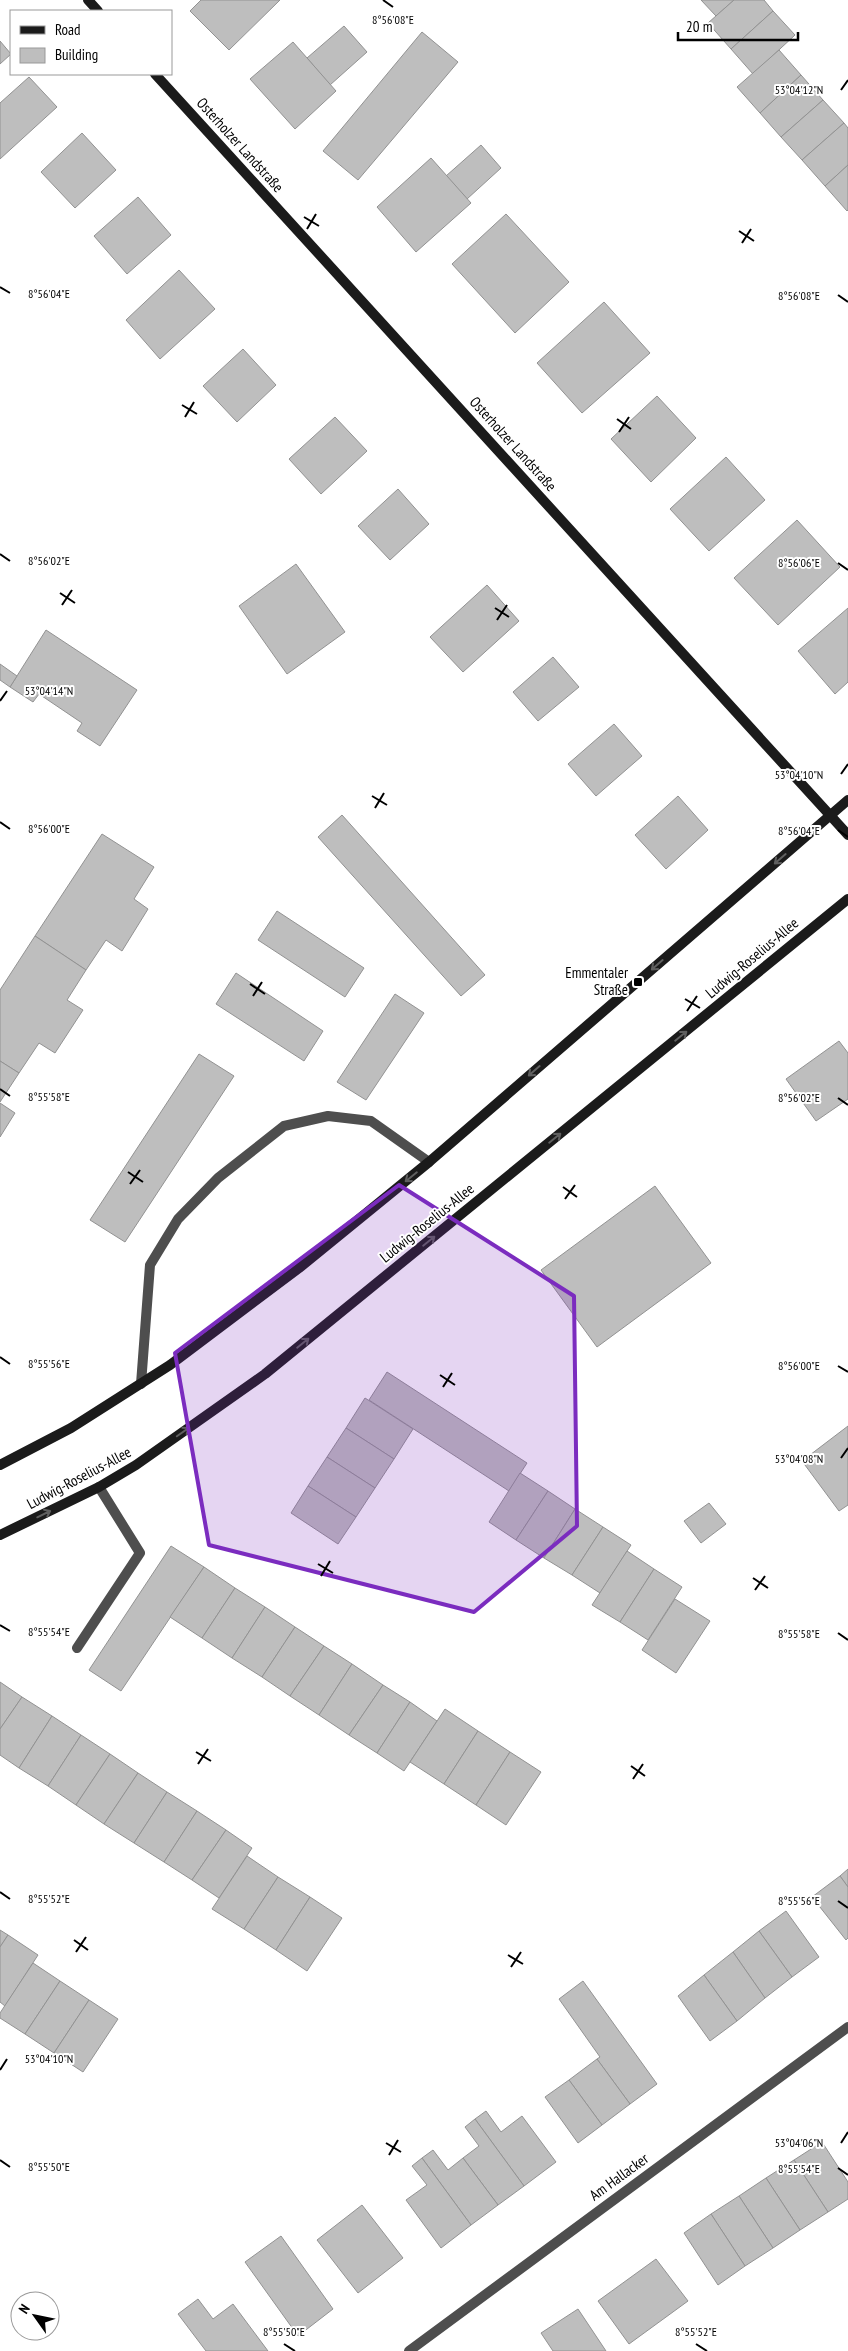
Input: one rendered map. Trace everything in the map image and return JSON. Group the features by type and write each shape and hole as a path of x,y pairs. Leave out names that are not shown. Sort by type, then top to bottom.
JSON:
{"main road":[{"path":"88,0 97,10"},
{"name":"Osterholzer Landstraße","path":"156,75 848,835"},
{"path":"0,1465 72,1428 170,1365 299,1268 429,1162 848,800"},
{"name":"Ludwig-Roselius-Allee","path":"0,1536 99,1487 136,1465 265,1374 848,899"}],"street":[{"path":"141,1384 150,1265 178,1219 218,1178 284,1126 328,1116 371,1121 429,1162"},
{"path":"77,1648 140,1553 99,1487"},
{"name":"Am Hallacker","path":"409,2351 848,2027"}],"highlighted area":[{"path":"399,1185 574,1296 577,1526 474,1612 209,1545 175,1353"}],"building":[{"path":"201,0 280,0 229,50 190,11"},
{"path":"701,0 734,0 716,16"},
{"path":"734,0 764,0 773,11 731,49 708,23"},
{"path":"773,11 795,35 753,74 731,49"},
{"path":"344,26 367,52 330,85 307,58"},
{"path":"422,32 458,62 358,180 323,151"},
{"path":"0,41 10,55 0,64"},
{"path":"293,42 336,91 295,129 250,79"},
{"path":"779,50 801,75 760,113 737,87"},
{"path":"801,75 823,100 781,137 760,113"},
{"path":"29,77 57,107 0,159 0,103"},
{"path":"823,100 844,123 802,160 781,137"},
{"path":"844,123 848,128 848,165 825,186 802,160"},
{"path":"82,133 116,170 75,208 41,172"},
{"path":"481,145 501,168 467,199 446,176"},
{"path":"431,158 471,203 416,252 377,207"},
{"path":"848,165 848,210 847,211 825,186"},
{"path":"138,197 171,235 127,274 94,236"},
{"path":"506,214 569,282 515,333 452,264"},
{"path":"179,270 215,309 160,359 126,320"},
{"path":"604,302 650,353 582,413 537,363"},
{"path":"243,349 276,385 237,422 203,386"},
{"path":"657,396 696,438 651,482 611,439"},
{"path":"335,417 367,451 321,494 289,459"},
{"path":"726,457 765,500 709,551 670,509"},
{"path":"398,489 429,524 390,560 358,526"},
{"path":"797,520 840,567 778,625 734,578"},
{"path":"296,564 345,632 287,674 239,606"},
{"path":"487,585 519,621 463,672 430,637"},
{"path":"848,608 848,682 835,694 798,651"},
{"path":"46,630 137,690 100,746 77,731 82,723 39,694 33,702 10,687"},
{"path":"553,657 579,687 538,721 513,692"},
{"path":"0,664 17,676 10,687 0,680"},
{"path":"614,724 642,756 596,796 568,764"},
{"path":"678,796 708,830 666,869 635,835"},
{"path":"342,815 485,975 461,996 318,837"},
{"path":"102,834 154,867 134,899 148,909 122,951 106,940 86,970 35,936"},
{"path":"277,911 364,968 345,997 258,940"},
{"path":"35,936 86,970 67,1000 83,1010 55,1053 39,1043 19,1073 0,1061 0,990"},
{"path":"236,973 323,1031 304,1061 216,1004"},
{"path":"395,994 424,1013 366,1100 337,1082"},
{"path":"839,1041 848,1053 848,1099 816,1121 786,1079"},
{"path":"199,1054 234,1076 125,1242 90,1220"},
{"path":"0,1061 19,1073 0,1102"},
{"path":"0,1103 15,1113 0,1137"},
{"path":"655,1186 711,1263 597,1347 541,1270"},
{"path":"387,1372 527,1463 509,1491 369,1400"},
{"path":"365,1398 413,1429 394,1459 346,1428"},
{"path":"848,1426 848,1505 839,1511 802,1461"},
{"path":"346,1428 394,1459 375,1488 327,1457"},
{"path":"327,1457 375,1488 356,1517 308,1486"},
{"path":"520,1473 548,1491 516,1540 489,1522"},
{"path":"308,1486 356,1517 338,1544 291,1513"},
{"path":"548,1491 575,1509 544,1558 516,1540"},
{"path":"709,1503 726,1524 701,1543 684,1521"},
{"path":"575,1509 603,1527 572,1575 544,1558"},
{"path":"603,1527 631,1545 600,1593 572,1575"},
{"path":"171,1546 204,1567 121,1691 89,1670"},
{"path":"627,1551 654,1569 620,1622 592,1605"},
{"path":"204,1567 235,1588 202,1638 170,1617"},
{"path":"654,1569 682,1587 648,1640 620,1622"},
{"path":"235,1588 265,1607 232,1658 202,1638"},
{"path":"675,1599 710,1621 676,1673 642,1650"},
{"path":"265,1607 295,1627 262,1677 232,1658"},
{"path":"295,1627 324,1646 290,1696 262,1677"},
{"path":"324,1646 352,1664 319,1715 290,1696"},
{"path":"352,1664 383,1685 349,1735 319,1715"},
{"path":"0,1682 22,1697 0,1729"},
{"path":"383,1685 410,1702 377,1753 349,1735"},
{"path":"22,1697 52,1716 19,1768 0,1755 0,1729"},
{"path":"410,1702 437,1721 404,1771 377,1753"},
{"path":"445,1709 478,1731 444,1784 410,1762"},
{"path":"52,1716 81,1735 48,1786 19,1768"},
{"path":"478,1731 510,1752 476,1805 444,1784"},
{"path":"81,1735 110,1754 76,1805 48,1786"},
{"path":"510,1752 541,1772 506,1825 476,1805"},
{"path":"110,1754 138,1773 104,1824 76,1805"},
{"path":"138,1773 167,1792 134,1843 104,1824"},
{"path":"167,1792 197,1811 164,1862 134,1843"},
{"path":"197,1811 226,1830 192,1880 164,1862"},
{"path":"226,1830 252,1848 219,1898 192,1880"},
{"path":"247,1856 278,1877 244,1929 212,1909"},
{"path":"848,1869 848,1887 840,1876"},
{"path":"840,1876 848,1887 848,1938 846,1940 812,1897"},
{"path":"278,1877 310,1897 276,1950 244,1929"},
{"path":"310,1897 342,1918 307,1971 276,1950"},
{"path":"786,1911 819,1957 792,1977 759,1931"},
{"path":"0,1930 8,1935 0,1947"},
{"path":"759,1931 792,1977 765,1998 733,1952"},
{"path":"8,1935 38,1955 5,2006 0,2002 0,1947"},
{"path":"733,1952 765,1998 737,2021 704,1975"},
{"path":"33,1963 60,1981 25,2034 0,2018 0,2013"},
{"path":"704,1975 737,2021 710,2041 678,1996"},
{"path":"60,1981 89,2000 54,2053 25,2034"},
{"path":"583,1981 657,2084 630,2104 597,2059 600,2057 559,1999"},
{"path":"89,2000 118,2019 83,2072 54,2053"},
{"path":"597,2059 630,2104 602,2125 569,2080"},
{"path":"569,2080 602,2125 578,2143 545,2097"},
{"path":"486,2111 501,2132 522,2116 556,2162 524,2186 475,2119"},
{"path":"475,2119 524,2186 498,2205 463,2158 479,2146 465,2127"},
{"path":"822,2142 848,2182 848,2199 828,2212 794,2160"},
{"path":"433,2150 448,2170 463,2158 498,2205 471,2225 422,2158"},
{"path":"422,2158 471,2225 441,2248 406,2200 427,2185 412,2166"},
{"path":"794,2160 828,2212 800,2230 766,2178"},
{"path":"766,2178 800,2230 773,2248 739,2196"},
{"path":"739,2196 773,2248 745,2266 711,2214"},
{"path":"362,2205 403,2258 358,2293 317,2240"},
{"path":"711,2214 745,2266 718,2285 684,2233"},
{"path":"281,2236 333,2309 298,2336 245,2262"},
{"path":"656,2259 688,2301 629,2344 598,2301"},
{"path":"198,2299 213,2319 233,2304 268,2351 206,2351 178,2314"},
{"path":"578,2309 606,2351 553,2351 541,2333"}],"place":[{"name":"Emmentaler Straße","path":"638,982"}]}
